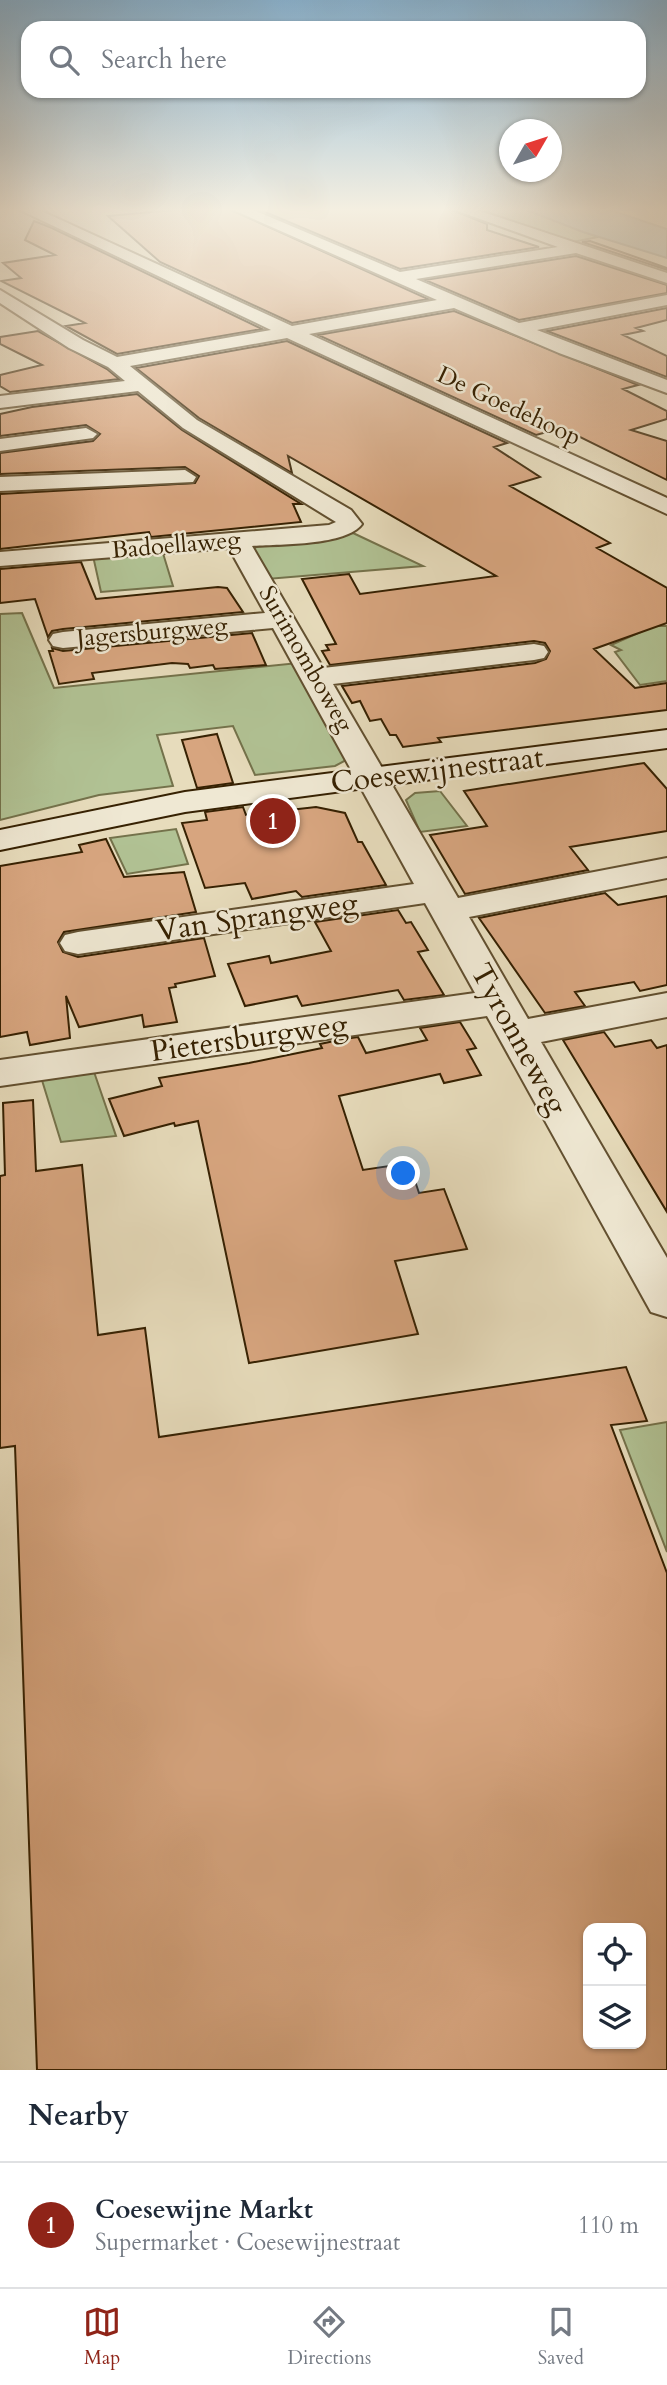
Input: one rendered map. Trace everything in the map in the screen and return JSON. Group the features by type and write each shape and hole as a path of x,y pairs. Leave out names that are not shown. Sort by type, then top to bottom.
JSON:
{"street":[{"path":"17,306 76,344 115,363 141,385"},
{"name":"De Goedehoop","path":"230,306 667,507"},
{"path":"115,363 436,306"},
{"path":"466,306 667,387"},
{"path":"519,328 637,306"},
{"path":"17,327 44,322"},
{"path":"0,402 141,385"},
{"name":"Badoellaweg","path":"0,559 334,532 351,524 343,515 190,424 141,385"},
{"path":"0,445 86,435"},
{"path":"0,484 185,477"},
{"name":"Surimomboweg","path":"237,540 374,778"},
{"name":"Jagersburgweg","path":"63,640 283,619"},
{"path":"317,677 534,652"},
{"name":"Coesewijnestraat","path":"0,840 185,802 667,739"},
{"name":"Tyronneweg","path":"374,778 507,1018 664,1289"},
{"name":"Van Sprangweg","path":"78,943 441,901 667,868"},
{"name":"Pietersburgweg","path":"0,1073 507,1018 667,1005"}],"green space":[{"path":"353,533 423,566 267,579 251,549 275,541"},
{"path":"162,550 173,586 101,592 93,556"},
{"path":"22,613 54,688 298,663 348,759 335,766 255,775 233,726 157,735 173,786 99,795 0,820 0,614"},
{"path":"654,626 667,626 667,681 640,685 615,652 621,650 611,645"},
{"path":"440,791 467,826 420,832 406,800 415,793"},
{"path":"176,829 188,864 127,874 110,838"},
{"path":"93,1069 116,1136 61,1142 41,1077"},
{"path":"667,1422 667,1552 620,1430"}],"building":[{"path":"50,306 213,306 262,329 117,354 66,326 85,323"},
{"path":"254,306 391,306 292,323"},
{"path":"485,306 598,306 519,320"},
{"path":"667,308 667,320 636,328 643,331 623,335 667,356 667,377 547,331"},
{"path":"454,311 638,385 623,389 667,411 667,419 631,430 667,441 667,480 562,428 536,435 318,335"},
{"path":"38,331 107,369 119,379 10,392 0,386 0,375 42,365 0,344 0,337"},
{"path":"287,341 507,443 494,447 540,477 510,486 610,543 597,548 667,588 667,623 594,649 635,688 667,683 667,710 438,738 441,742 403,747 396,735 390,735 381,719 370,721 360,701 352,703 342,686 535,663 546,659 550,651 545,643 534,641 330,665 322,651 329,650 326,645 336,644 302,579 349,574 360,594 496,576 288,456 292,473 199,418 136,368"},
{"path":"137,394 182,430 301,504 293,504 301,522 151,537 149,532 0,549 0,494 195,483 199,476 185,467 0,474 0,453 93,441 100,434 86,425 0,436 0,414 32,407"},
{"path":"81,562 96,599 218,587 227,588 243,612 63,629 52,631 48,637 35,599 0,603 0,569"},
{"path":"252,633 266,665 215,669 213,665 190,668 188,664 172,663 92,673 94,679 59,684 49,651 53,651 52,648 63,651"},
{"path":"217,734 233,783 197,788 182,740"},
{"path":"644,763 667,789 667,831 570,847 588,870 465,894 430,835 487,826 464,791"},
{"path":"243,807 246,815 316,807 345,813 358,842 362,842 386,885 302,897 296,891 252,899 245,883 205,888 182,823 207,820 205,812"},
{"path":"106,839 124,877 184,872 196,912 64,932 58,942 63,952 78,957 204,938 215,976 175,984 176,987 169,988 177,1022 144,1027 142,1015 79,1027 66,996 70,1038 30,1045 27,1032 0,1037 0,866 82,852 79,845"},
{"path":"605,893 618,905 667,896 667,985 640,991 634,982 575,992 585,1006 545,1013 479,918"},
{"path":"398,910 406,923 411,922 428,950 418,952 444,995 404,1000 398,990 302,1006 297,996 245,1006 228,964 269,956 271,963 331,951 315,922"},
{"path":"460,1022 476,1048 467,1050 481,1075 444,1083 440,1074 339,1096 363,1170 409,1163 419,1193 444,1189 467,1249 395,1261 418,1334 249,1363 198,1121 175,1126 174,1123 124,1136 109,1099 162,1086 159,1078 322,1048 320,1044 344,1039 358,1037 366,1053 427,1040 420,1028"},
{"path":"604,1032 615,1047 651,1040 657,1048 667,1045 667,1212 563,1040"},
{"path":"33,1100 36,1171 82,1165 98,1335 145,1328 159,1437 626,1367 647,1421 611,1425 667,1573 667,2070 37,2070 15,1446 0,1448 0,1176 5,1175 3,1103"}],"place":[{"name":"Coesewijne Markt","path":"273,821"}]}
